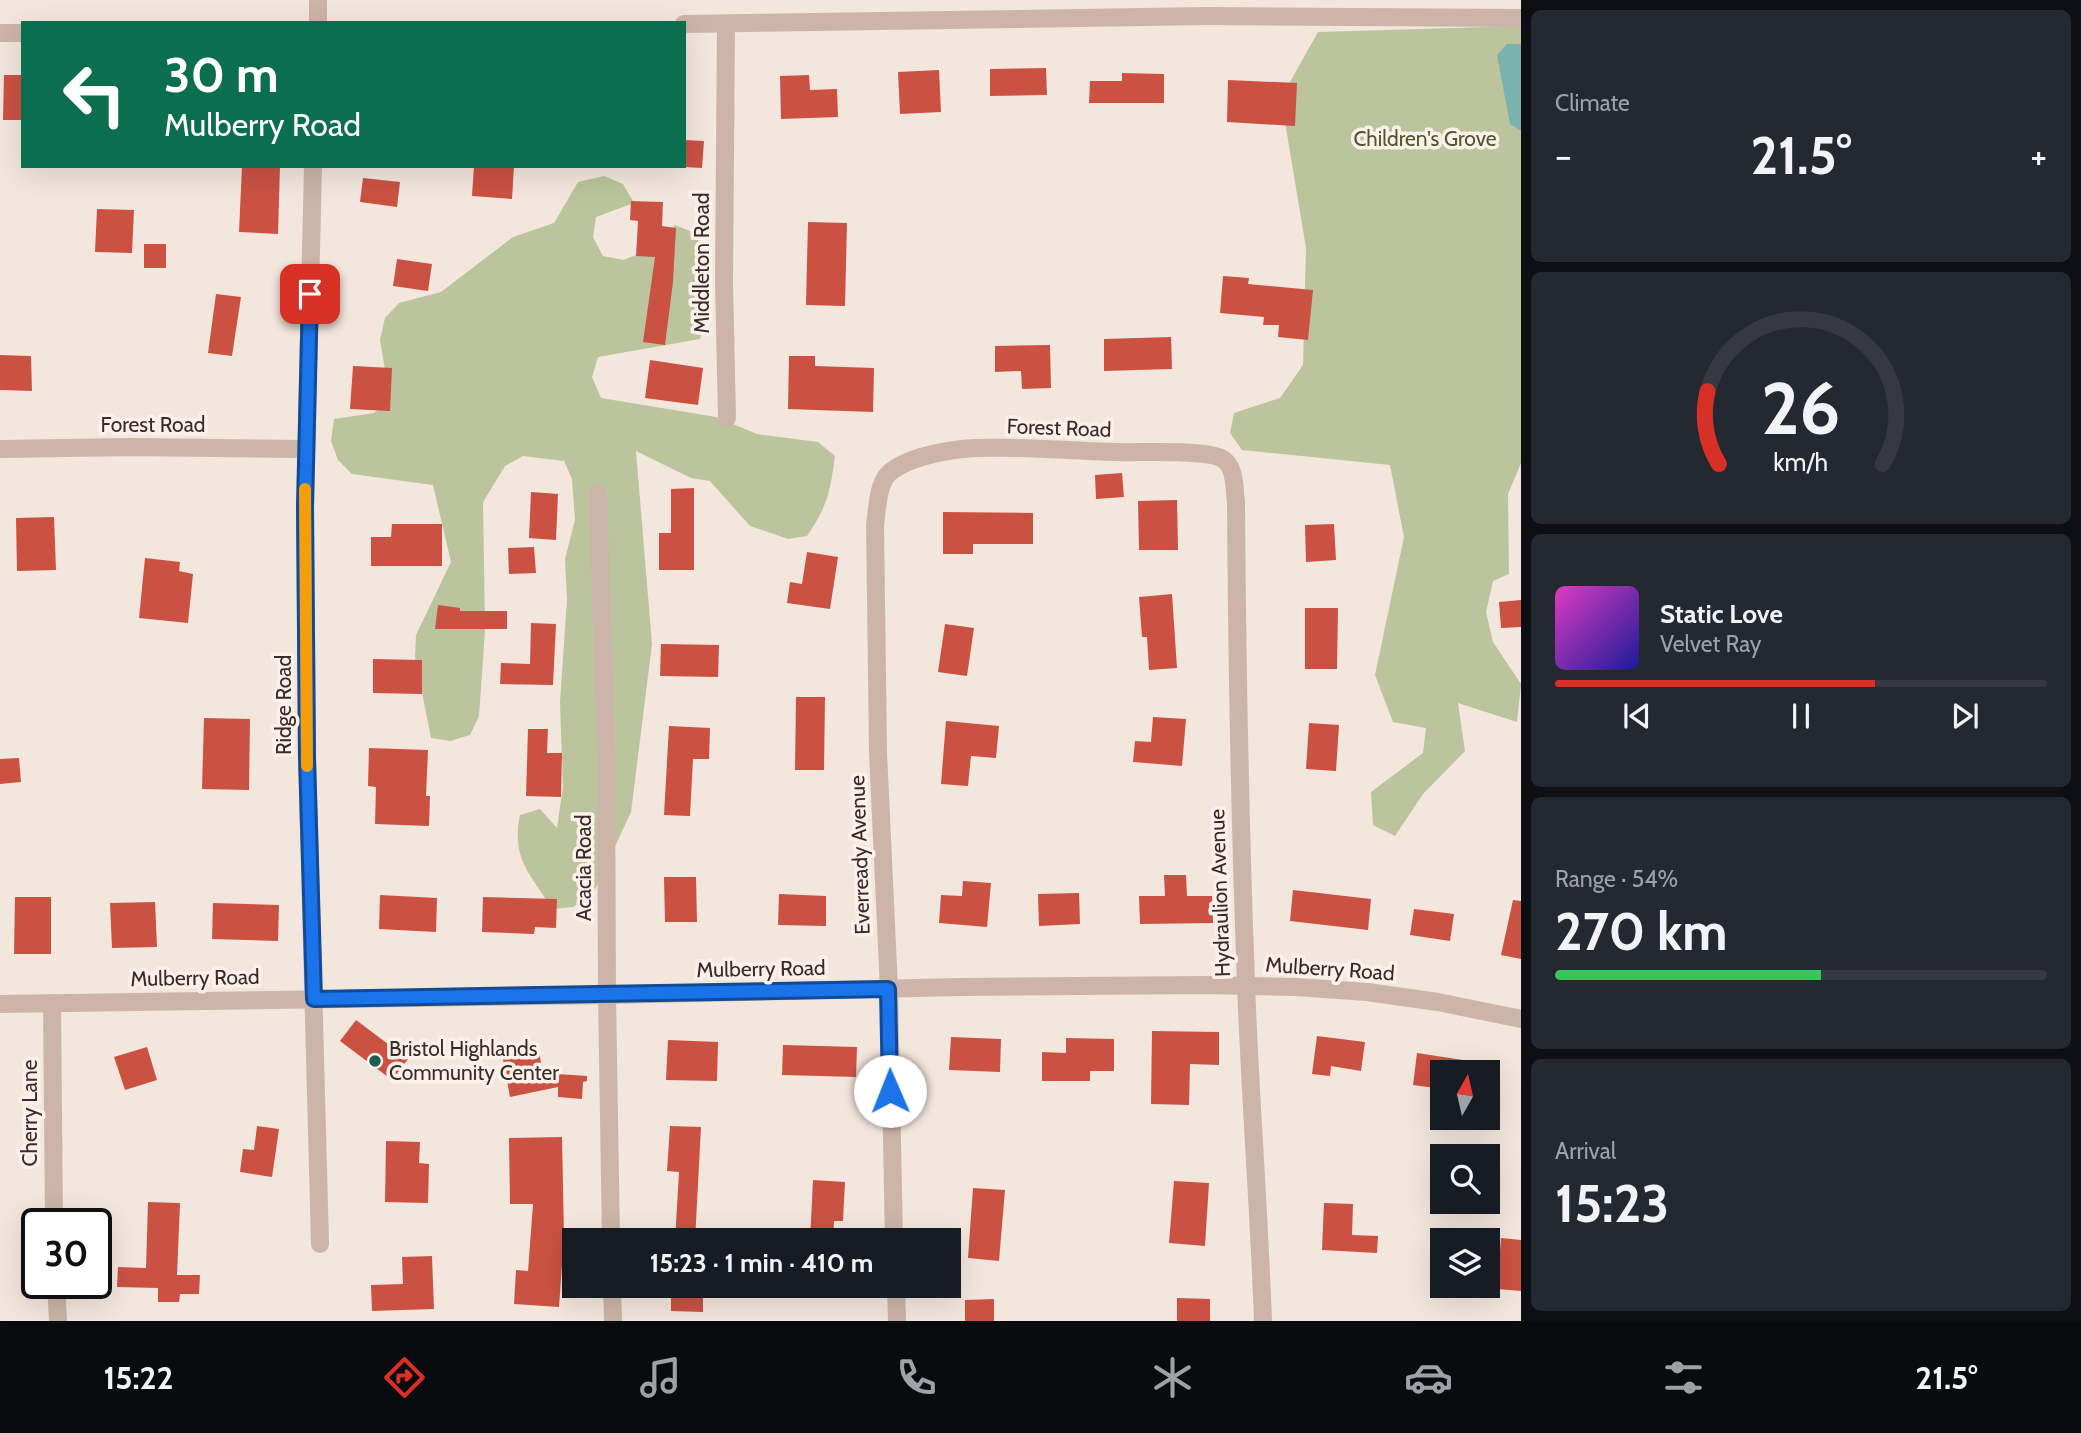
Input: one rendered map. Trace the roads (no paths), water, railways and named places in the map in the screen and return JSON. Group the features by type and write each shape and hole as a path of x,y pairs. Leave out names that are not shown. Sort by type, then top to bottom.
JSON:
{"street":[{"path":"318,0 318,21"},
{"path":"686,24 1084,9 1521,18"},
{"name":"Middleton Road","path":"726,23 724,282 727,418"},
{"path":"0,33 21,33"},
{"name":"Ridge Road","path":"313,168 306,449 307,757 320,1244"},
{"name":"Forest Road","path":"891,471 929,455 973,448 1180,453 1220,457 1228,463"},
{"name":"Forest Road","path":"0,449 306,449"},
{"name":"Hydraulion Avenue","path":"1228,463 1236,502 1238,736 1246,987 1263,1321"},
{"name":"Everready Avenue","path":"891,471 880,491 875,524 878,752 888,989 894,1228"},
{"name":"Acacia Road","path":"598,494 607,748 611,1228"},
{"name":"Mulberry Road","path":"0,1004 607,995 972,986 1246,987 1367,992 1438,1002 1521,1019"},
{"name":"Cherry Lane","path":"52,1003 54,1208"},
{"path":"612,1298 613,1321"},
{"path":"896,1298 897,1321"},
{"path":"57,1299 58,1321"}],"water":[{"path":"1507,44 1521,44 1521,131 1510,124 1497,55"}],"place":[{"name":"Bristol Highlands Community Center","path":"375,1061"}],"park label":[{"name":"Children's Grove","path":"1425,139"}]}
